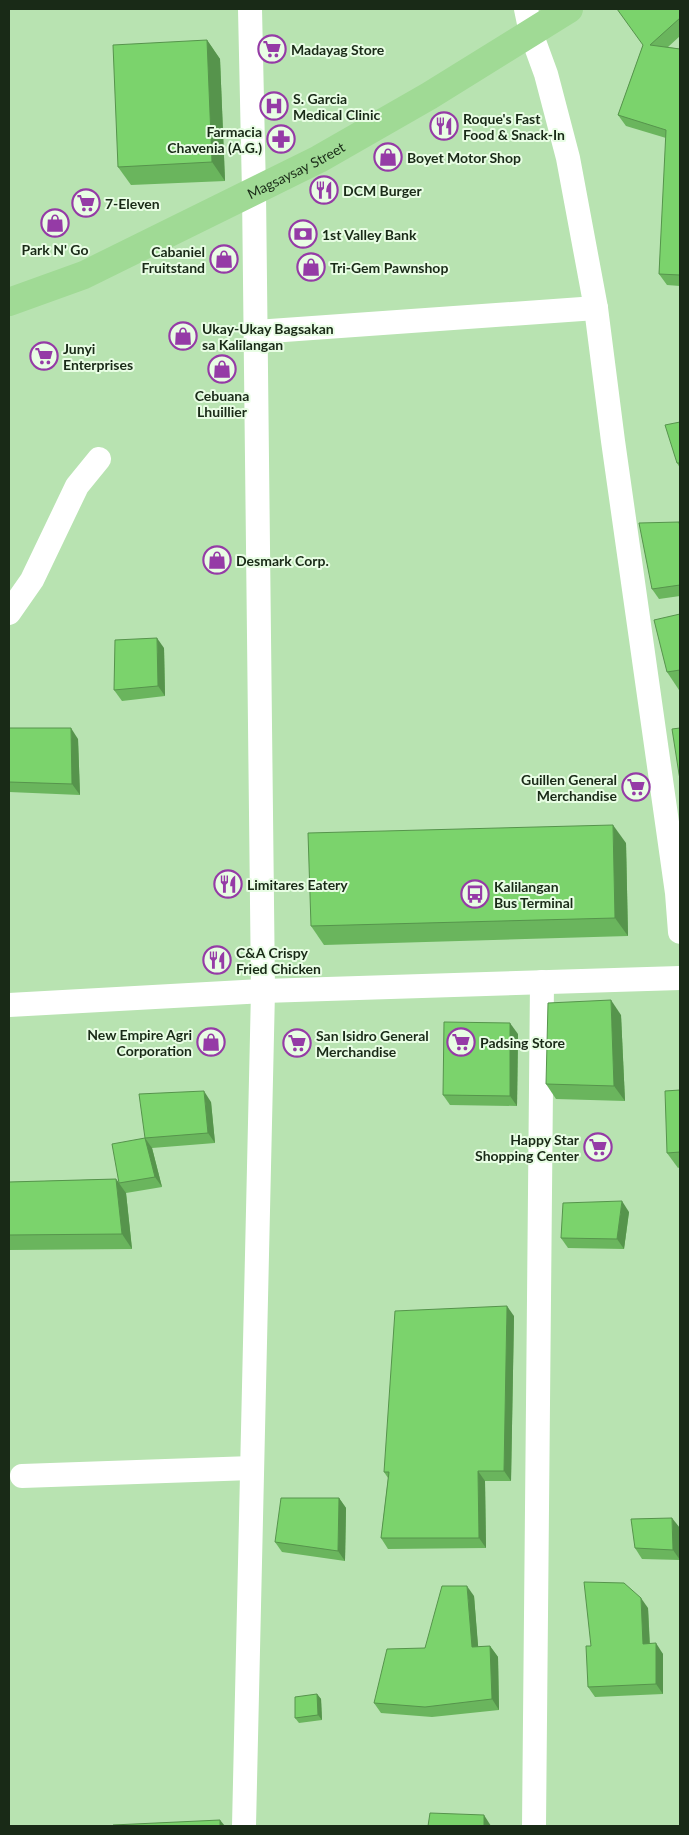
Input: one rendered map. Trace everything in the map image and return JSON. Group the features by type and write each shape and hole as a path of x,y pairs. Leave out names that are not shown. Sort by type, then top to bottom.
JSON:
{"main road":[{"name":"Magsaysay Street","path":"9,302 84,274 254,192 375,128 529,21 569,9"}],"street":[{"path":"244,1826 263,991 256,332 250,9"},
{"path":"529,21 546,74 568,158 596,308 677,893 680,932"},
{"path":"256,332 596,308"},
{"path":"9,613 32,580 77,486 99,459"},
{"path":"9,1005 263,991 680,978"},
{"path":"534,1826 542,982"},
{"path":"22,1476 252,1468"}],"building":[{"path":"617,9 680,9 680,18 650,45 680,49 680,275 659,274 666,130 618,115 643,45"},
{"path":"207,40 212,162 118,167 113,45"},
{"path":"680,422 680,463 677,463 665,425"},
{"path":"679,522 680,585 652,589 639,523"},
{"path":"680,614 680,670 667,672 654,620"},
{"path":"157,638 158,686 114,690 115,640"},
{"path":"9,728 71,728 72,784 9,782"},
{"path":"680,728 680,779 672,729"},
{"name":"Kalilangan Bus Terminal","path":"613,825 615,918 311,926 308,833"},
{"path":"611,1000 614,1086 546,1084 548,1003"},
{"path":"444,1022 510,1023 510,1096 443,1095"},
{"path":"680,1090 680,1152 667,1153 665,1091"},
{"path":"204,1091 208,1133 145,1138 139,1094"},
{"path":"145,1138 155,1177 119,1183 112,1144"},
{"path":"116,1179 122,1234 9,1235 9,1182"},
{"path":"622,1201 617,1239 561,1238 563,1203"},
{"path":"507,1306 504,1471 478,1471 479,1538 381,1538 389,1472 384,1472 395,1311"},
{"path":"281,1498 339,1498 338,1551 275,1542"},
{"path":"672,1518 673,1550 635,1548 631,1519"},
{"path":"584,1582 624,1583 641,1598 643,1644 656,1643 656,1684 588,1687 586,1646 591,1646"},
{"path":"442,1586 467,1586 472,1647 490,1646 492,1699 425,1707 374,1703 387,1649 425,1648"},
{"path":"317,1694 318,1715 295,1718 295,1697"},
{"path":"430,1813 484,1815 484,1826 428,1826"},
{"path":"220,1820 220,1826 112,1826 113,1825"}],"place":[{"name":"Madayag Store","path":"272,49"},
{"name":"S. Garcia Medical Clinic","path":"274,106"},
{"name":"Roque's Fast Food & Snack-In","path":"444,126"},
{"name":"Farmacia Chavenia (A.G.)","path":"281,139"},
{"name":"Boyet Motor Shop","path":"388,157"},
{"name":"DCM Burger","path":"324,190"},
{"name":"7-Eleven","path":"86,203"},
{"name":"Park N' Go","path":"55,223"},
{"name":"1st Valley Bank","path":"303,234"},
{"name":"Cabaniel Fruitstand","path":"224,259"},
{"name":"Tri-Gem Pawnshop","path":"311,267"},
{"name":"Ukay-Ukay Bagsakan sa Kalilangan","path":"183,336"},
{"name":"Junyi Enterprises","path":"44,356"},
{"name":"Cebuana Lhuillier","path":"222,369"},
{"name":"Desmark Corp.","path":"217,560"},
{"name":"Guillen General Merchandise","path":"636,787"},
{"name":"Limitares Eatery","path":"228,884"},
{"name":"Kalilangan Bus Terminal","path":"475,894"},
{"name":"C&A Crispy Fried Chicken","path":"217,960"},
{"name":"New Empire Agri Corporation","path":"211,1042"},
{"name":"Padsing Store","path":"461,1042"},
{"name":"San Isidro General Merchandise","path":"297,1043"},
{"name":"Happy Star Shopping Center","path":"598,1147"}]}
